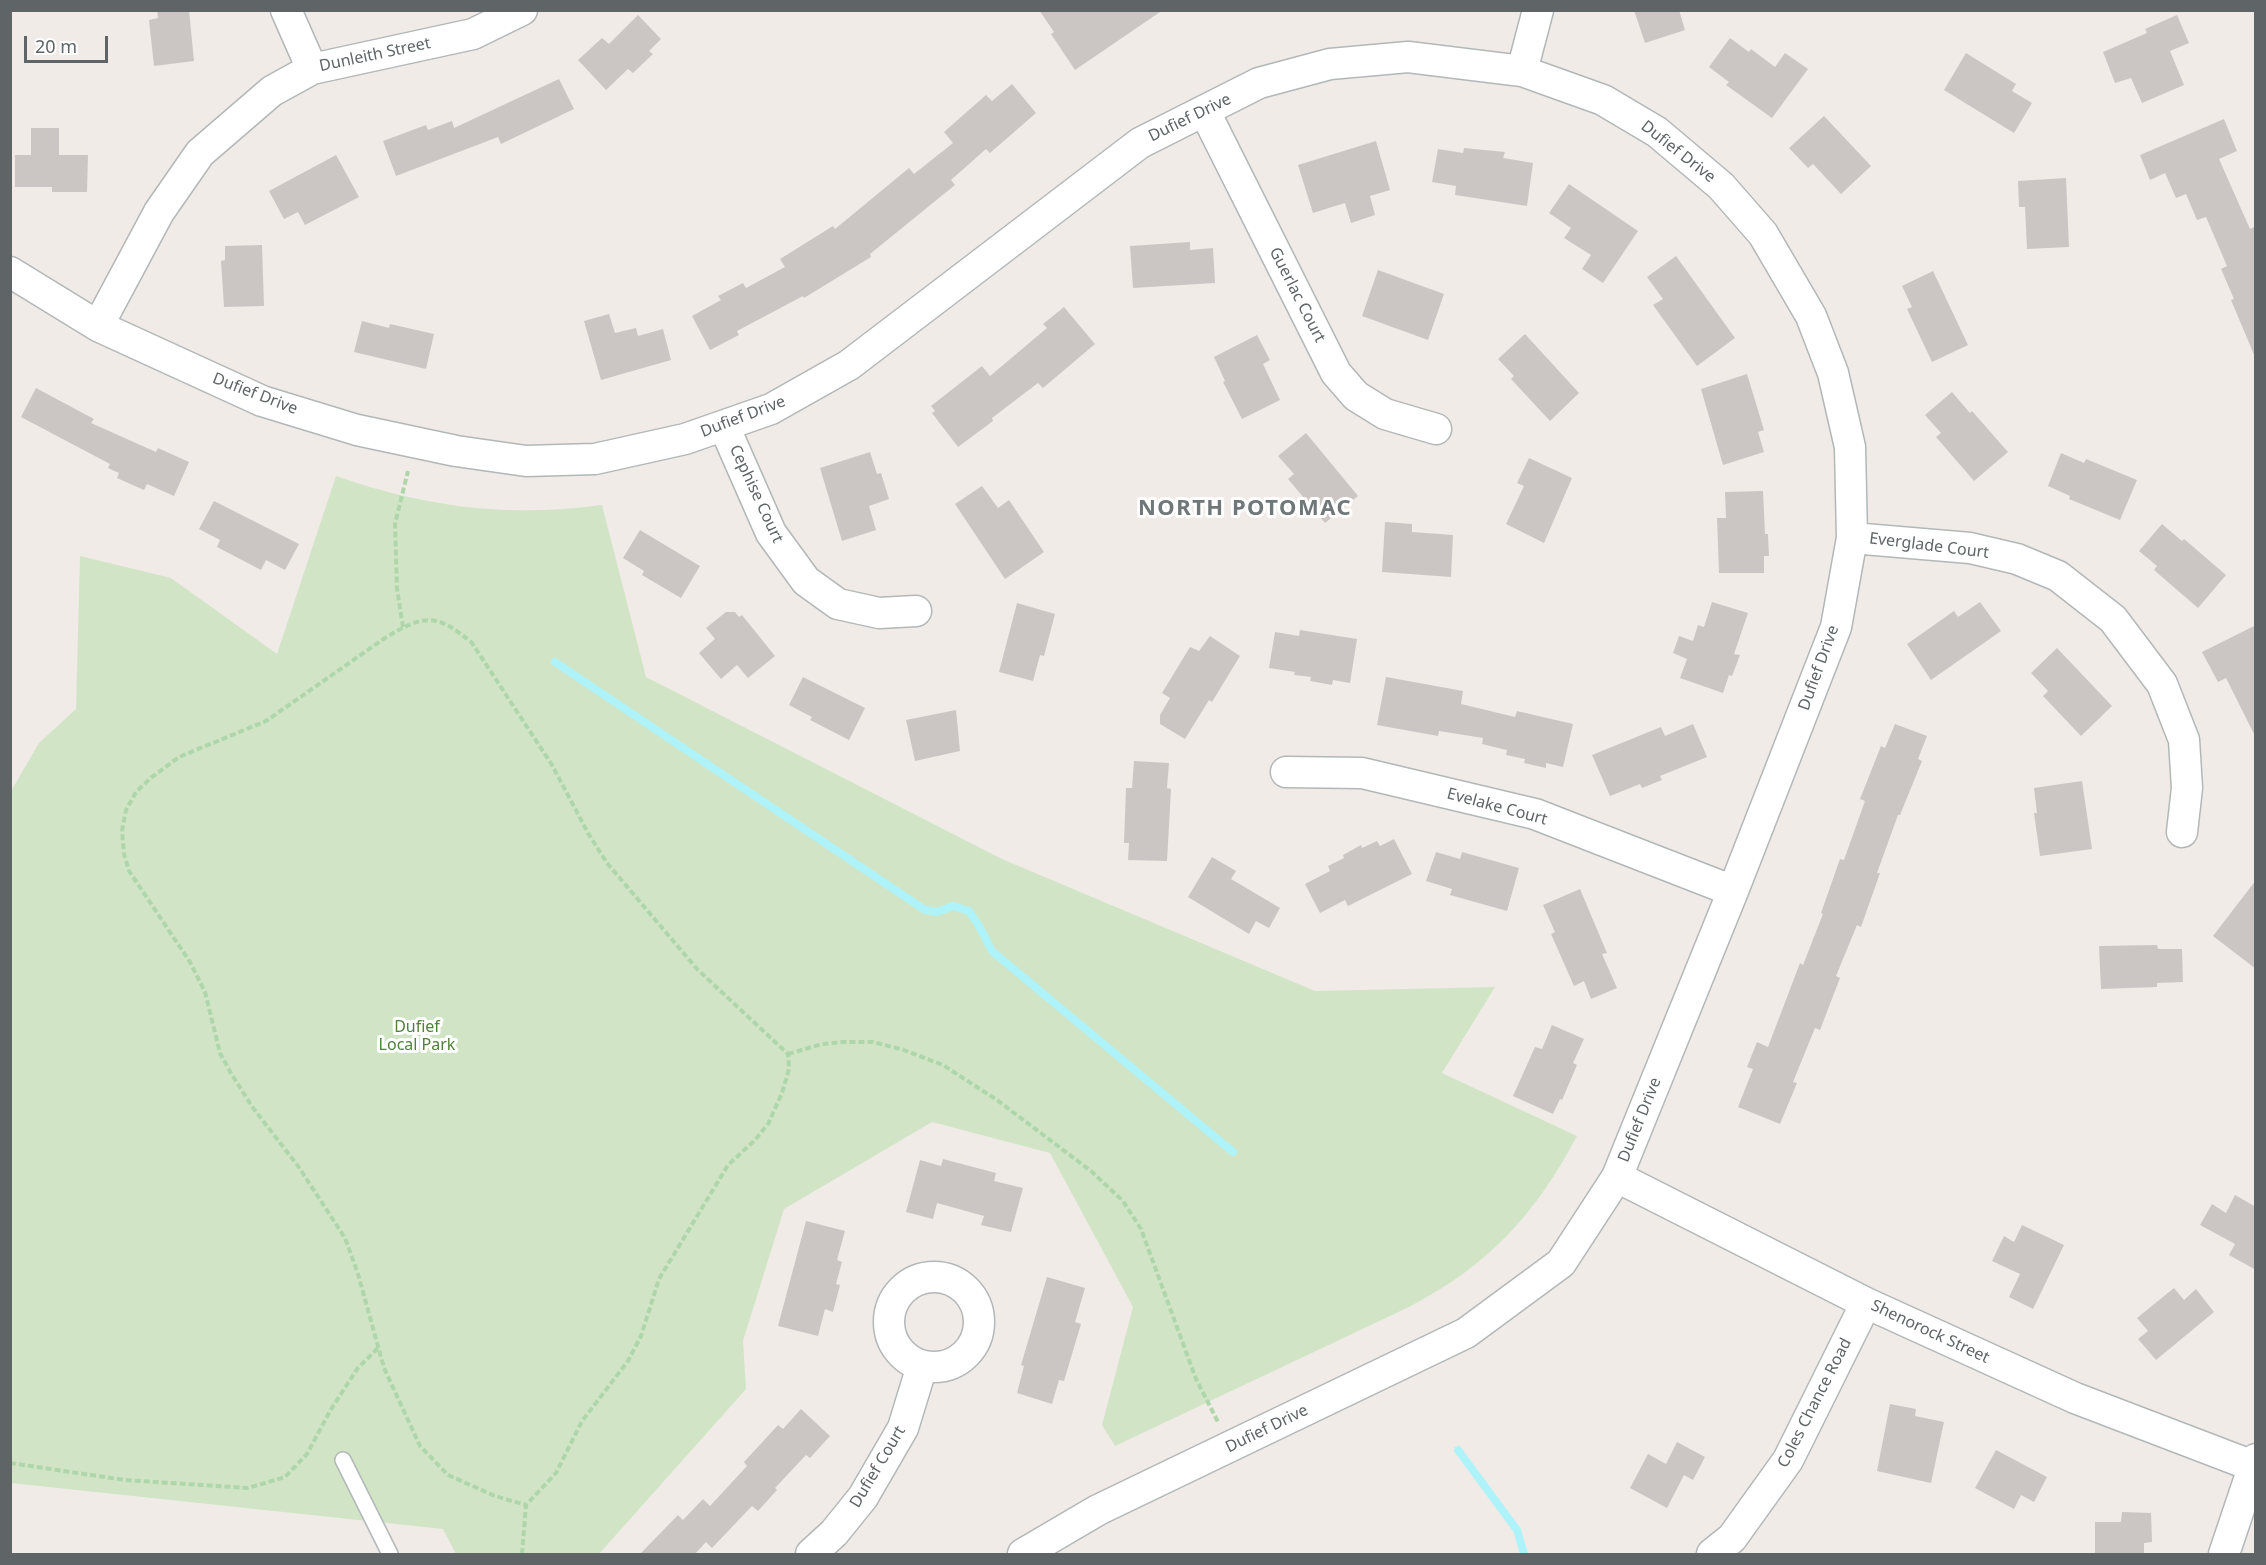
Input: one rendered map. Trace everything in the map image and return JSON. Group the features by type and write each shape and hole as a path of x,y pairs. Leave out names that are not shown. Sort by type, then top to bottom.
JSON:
{"street":[{"path":"286,10 312,69"},
{"name":"Dunleith Street","path":"98,326 159,212 200,153 272,91 312,69 473,34 522,10"},
{"path":"1522,71 1538,10"},
{"name":"Dufief Drive","path":"10,272 98,326 262,401 357,430 456,452 526,461 595,459 685,439 771,409 849,365 1140,143 1259,83 1330,63 1408,57 1522,71 1603,100 1657,132 1721,186 1763,234 1812,316 1833,373 1850,447 1852,538 1836,627 1733,891 1617,1177 1561,1263 1466,1333 1098,1510 1023,1554"},
{"name":"Guerlac Court","path":"1205,112 1336,373 1356,396 1384,414 1436,429"},
{"name":"Cephise Court","path":"724,426 771,533 806,581 838,604 879,613 916,611"},
{"name":"Everglade Court","path":"1852,538 1970,548 2017,559 2058,576 2113,619 2162,684 2184,740 2187,788 2182,832"},
{"name":"Evelake Court","path":"1286,772 1362,773 1535,814 1733,891"},
{"name":"Shenorock Street","path":"1617,1177 1866,1303 2075,1398 2254,1463"},
{"name":"Coles Chance Road","path":"1712,1554 1732,1538 1788,1460 1866,1303"},
{"name":"Dufief Court","path":"811,1554 834,1533 863,1497 903,1428 922,1366"},
{"path":"2224,1554 2254,1463"}],"lane":[{"path":"343,1461 390,1554"}],"path":[{"path":"403,627 396,579 395,524 415,443"},
{"path":"522,1554 526,1505 556,1473 582,1421 628,1361 641,1336 659,1279 728,1165 755,1140 768,1124 782,1093 789,1069 788,1054 697,969 607,863 588,833 552,765 472,643 441,621 426,619 403,627 266,721 179,757 152,777 135,792 126,810 122,831 124,854 129,871 190,962 205,992 220,1053 232,1075 253,1108 298,1166 345,1238 358,1274 384,1368 420,1446 448,1475 495,1496 526,1505"},
{"path":"788,1054 822,1044 873,1042 904,1050 943,1065 997,1100 1091,1171 1123,1201 1141,1229 1196,1379 1230,1447"},
{"path":"10,1463 125,1480 248,1488 285,1477 308,1454 330,1411 357,1369 379,1347"}],"green space":[{"name":"Dufief Local Park","path":"336,476 402,495 467,507 533,510 602,505 646,677 1002,859 1315,991 1495,987 1442,1073 1577,1136 1544,1190 1526,1214 1486,1255 1463,1274 1409,1307 1115,1446 1102,1425 1133,1307 1050,1153 932,1122 784,1209 743,1341 746,1389 599,1554 456,1554 443,1529 11,1483 11,791 39,743 76,709 80,556 171,578 277,654"}],"building":[{"path":"157,10 189,10 194,61 154,66 149,20 158,18"},
{"path":"1039,10 1163,10 1075,70 1051,34 1054,32"},
{"path":"1634,10 1679,10 1685,30 1645,43"},
{"path":"638,15 661,39 649,51 653,54 633,73 628,69 606,90 578,60 602,38 609,44"},
{"path":"2177,15 2189,43 2170,51 2184,85 2142,103 2131,78 2115,83 2103,52 2147,33 2145,29"},
{"path":"1730,38 1749,52 1751,49 1775,67 1785,53 1808,69 1772,118 1726,85 1729,82 1709,67"},
{"path":"1966,53 2016,84 2012,91 2032,103 2014,133 1944,90"},
{"path":"559,79 574,109 501,144 498,137 396,176 383,141 426,125 428,130 452,121 454,128"},
{"path":"1012,84 1036,113 990,153 986,149 951,180 955,185 870,254 871,257 804,298 803,296 737,331 739,335 710,350 692,316 721,300 718,296 743,283 746,288 785,267 780,259 833,226 835,229 909,168 914,174 953,143 944,132 986,95 992,101"},
{"path":"1824,116 1871,166 1841,194 1813,164 1808,168 1789,148"},
{"path":"2224,119 2237,151 2219,159 2250,229 2256,226 2255,357 2231,300 2234,299 2221,269 2227,266 2206,217 2197,220 2186,194 2176,198 2165,173 2150,180 2140,155"},
{"path":"31,128 59,128 59,155 88,155 87,192 52,192 52,187 15,187 15,155 31,155"},
{"path":"1376,141 1390,190 1370,196 1375,215 1351,223 1345,203 1313,213 1298,165"},
{"path":"1464,148 1505,152 1503,158 1533,163 1527,206 1455,195 1456,186 1432,182 1438,149 1463,153"},
{"path":"336,155 359,197 305,225 298,212 284,219 269,191"},
{"path":"2066,178 2069,247 2027,249 2025,207 2019,207 2018,181"},
{"path":"1569,184 1638,231 1603,283 1582,269 1591,255 1564,238 1571,228 1549,213"},
{"path":"1190,242 1190,250 1213,248 1215,283 1133,288 1130,246"},
{"path":"262,245 264,306 224,307 221,261 225,260 225,246"},
{"path":"1676,256 1735,338 1697,366 1653,305 1663,299 1647,277"},
{"path":"1378,270 1444,294 1428,340 1362,316"},
{"path":"1933,271 1968,345 1932,362 1907,309 1912,307 1902,286"},
{"path":"1064,307 1095,344 1043,388 1038,383 958,447 932,413 935,411 931,406 982,366 990,376 1047,328 1043,324"},
{"path":"609,314 615,333 636,328 638,336 663,329 671,360 601,380 584,321"},
{"path":"362,321 389,328 390,324 434,334 426,369 354,352"},
{"path":"1525,334 1579,393 1550,421 1511,379 1514,376 1498,359"},
{"path":"1257,335 1270,360 1263,364 1280,400 1242,419 1223,382 1225,381 1214,357"},
{"path":"1747,374 1764,430 1758,432 1764,452 1723,465 1701,389"},
{"path":"36,388 94,419 91,423 156,452 158,448 189,462 174,496 147,484 144,490 117,478 119,473 108,468 110,464 21,417"},
{"path":"1952,392 2008,452 1974,481 1936,437 1941,433 1925,415"},
{"path":"1306,433 1358,496 1325,523 1288,479 1294,474 1278,456"},
{"path":"870,452 877,474 881,473 889,499 869,506 876,530 842,541 820,468"},
{"path":"2061,453 2084,463 2086,459 2137,480 2120,520 2069,499 2070,496 2048,486"},
{"path":"1529,458 1572,478 1544,543 1506,524 1524,486 1517,483"},
{"path":"982,486 998,508 1009,500 1044,552 1005,579 955,504"},
{"path":"1763,491 1765,534 1768,534 1769,556 1764,556 1764,573 1719,573 1717,518 1726,518 1725,492"},
{"path":"214,501 299,544 285,570 266,560 261,570 217,547 220,540 199,529"},
{"path":"1385,522 1412,524 1412,532 1453,535 1451,577 1382,572"},
{"path":"2162,524 2182,541 2184,539 2226,575 2198,608 2154,570 2157,566 2139,551"},
{"path":"640,530 700,566 681,598 642,575 644,571 623,558"},
{"path":"1712,602 1748,613 1734,654 1740,655 1732,676 1729,675 1723,693 1680,678 1687,659 1673,653 1679,636 1693,641 1698,625 1704,627"},
{"path":"1980,602 2001,631 1931,680 1907,644 1954,611 1958,617"},
{"path":"1017,603 1055,614 1044,656 1040,655 1033,681 999,672"},
{"path":"726,612 735,612 739,617 742,615 775,656 748,678 737,665 721,679 699,653 715,639 706,628"},
{"path":"2256,625 2256,738 2226,678 2218,682 2202,652"},
{"path":"1300,630 1357,639 1350,683 1333,680 1332,685 1310,681 1311,677 1269,668 1275,632 1299,636"},
{"path":"1210,636 1240,656 1212,702 1209,700 1185,739 1160,724 1160,715 1170,698 1162,693 1190,647 1199,651"},
{"path":"2057,648 2112,706 2081,736 2043,696 2048,691 2031,673"},
{"path":"803,677 865,708 849,740 810,720 812,717 789,705"},
{"path":"1386,677 1463,691 1461,704 1515,717 1517,711 1573,724 1563,767 1546,763 1546,768 1524,763 1525,759 1506,755 1507,750 1482,744 1483,738 1439,731 1438,736 1377,725"},
{"path":"956,710 960,751 915,761 906,720"},
{"path":"1693,724 1707,757 1660,776 1662,780 1642,788 1640,784 1610,796 1592,755 1661,727 1665,736"},
{"path":"1895,724 1927,736 1918,759 1922,761 1900,815 1898,815 1861,927 1857,925 1836,976 1840,978 1820,1030 1815,1028 1793,1082 1797,1083 1780,1124 1738,1107 1753,1069 1747,1067 1757,1042 1768,1047 1800,963 1803,965 1823,914 1821,913 1840,859 1844,860 1865,801 1860,799 1881,746 1885,748"},
{"path":"1134,761 1169,763 1167,788 1171,789 1167,861 1128,860 1129,843 1124,843 1126,788 1132,788"},
{"path":"2082,781 2092,849 2040,856 2034,813 2037,813 2034,788"},
{"path":"1394,839 1412,874 1348,906 1345,900 1320,913 1305,884 1330,871 1328,866 1344,858 1343,855 1361,845 1362,848 1377,841 1380,846"},
{"path":"1436,852 1460,859 1462,852 1519,868 1507,911 1450,895 1452,889 1426,881"},
{"path":"1212,857 1236,871 1231,879 1280,908 1269,928 1256,921 1249,934 1188,897"},
{"path":"2256,880 2256,969 2213,936"},
{"path":"1580,889 1607,953 1602,954 1617,988 1591,999 1584,981 1574,986 1551,934 1555,932 1543,905"},
{"path":"2157,945 2158,949 2182,949 2183,982 2157,983 2157,987 2101,989 2099,946"},
{"path":"1552,1025 1584,1039 1573,1063 1577,1065 1562,1100 1560,1099 1553,1114 1513,1096 1535,1047 1542,1049"},
{"path":"943,1159 996,1173 994,1181 1023,1188 1011,1232 981,1225 984,1216 937,1203 933,1219 906,1212 920,1160 941,1166"},
{"path":"2235,1195 2256,1207 2256,1270 2229,1255 2235,1244 2200,1225 2212,1204 2226,1213"},
{"path":"806,1221 845,1231 837,1260 842,1262 836,1284 840,1285 833,1312 825,1309 818,1336 778,1326"},
{"path":"2022,1225 2064,1245 2033,1309 2009,1297 2020,1274 1992,1261 2004,1236 2014,1242"},
{"path":"1047,1277 1085,1288 1075,1322 1081,1324 1064,1381 1059,1380 1052,1404 1017,1393 1024,1366 1021,1365"},
{"path":"2174,1288 2184,1300 2196,1289 2214,1312 2156,1360 2138,1339 2148,1331 2137,1318"},
{"path":"1890,1404 1916,1409 1915,1416 1944,1422 1931,1483 1877,1471"},
{"path":"801,1409 830,1436 810,1458 806,1455 775,1488 777,1490 758,1511 752,1506 712,1548 706,1542 695,1554 640,1554 678,1515 683,1520 703,1499 710,1506 747,1466 744,1462 778,1425 783,1429"},
{"path":"1677,1442 1705,1457 1693,1480 1684,1475 1667,1508 1630,1488 1648,1454 1666,1464"},
{"path":"1996,1450 2047,1477 2034,1502 2021,1495 2014,1509 1975,1488"},
{"path":"2122,1512 2151,1513 2152,1542 2144,1543 2144,1554 2095,1554 2095,1522 2121,1522"}],"waterway":[{"path":"555,662 925,910 937,912 953,906 969,911 992,951 1233,1152"},
{"path":"1458,1450 1517,1530 1524,1554"}],"district":[{"name":"NORTH POTOMAC","path":"1245,509"}]}
